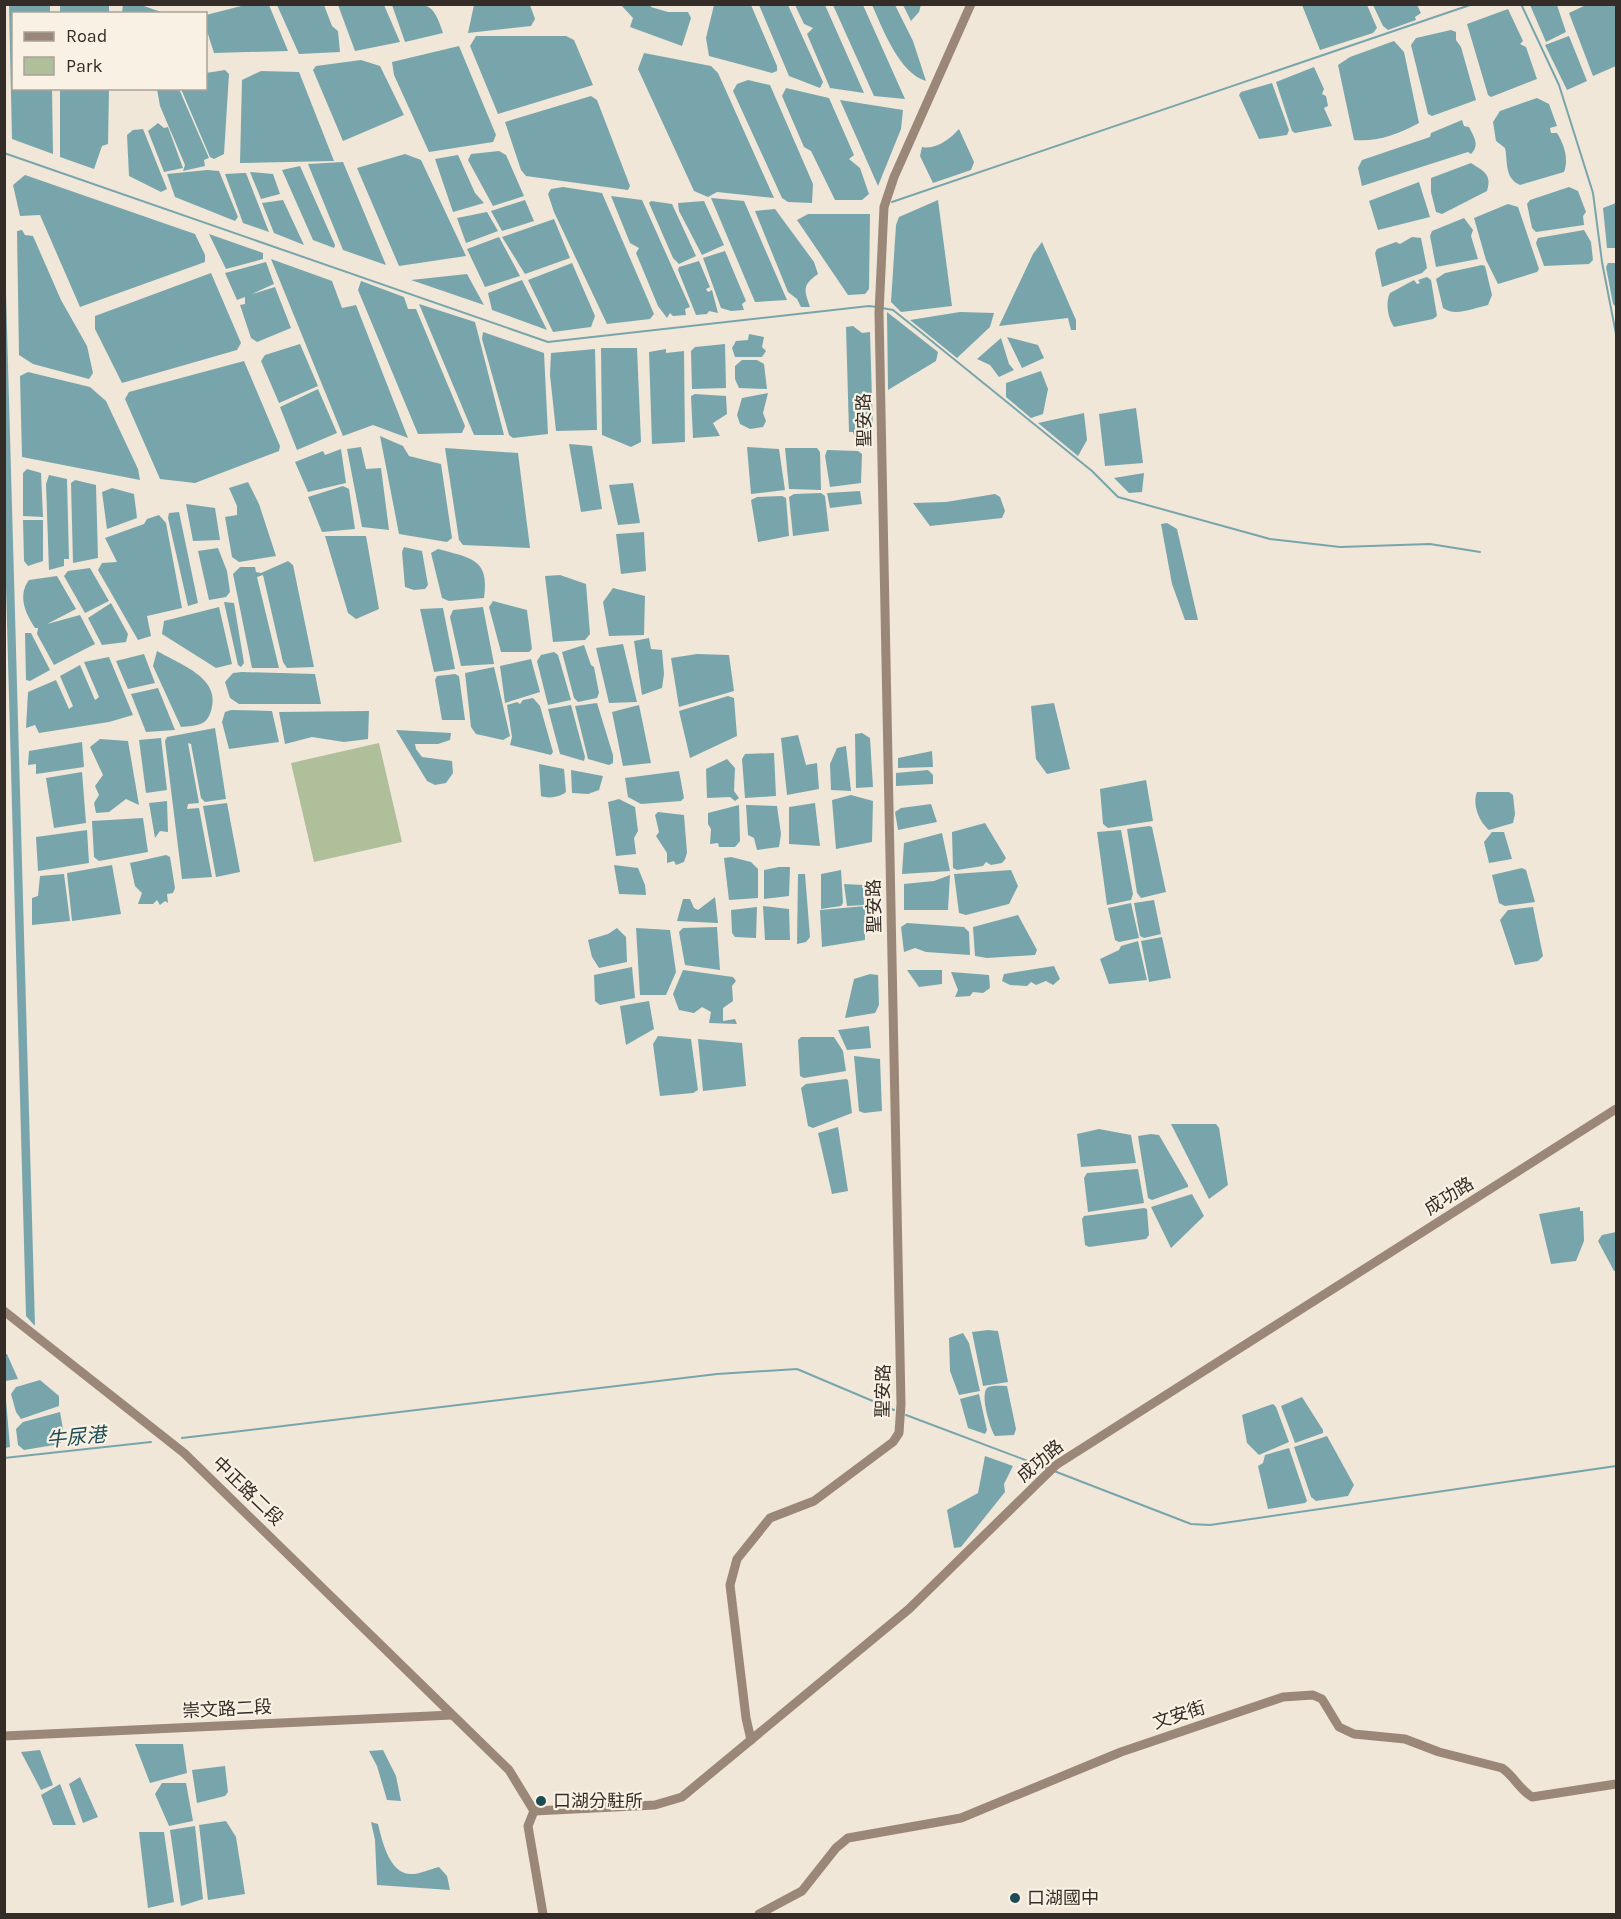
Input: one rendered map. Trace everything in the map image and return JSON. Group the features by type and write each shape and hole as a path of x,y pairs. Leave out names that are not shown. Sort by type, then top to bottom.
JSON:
{"street":[{"name":"聖安路","path":"751,1740 746,1718 730,1585 737,1559 770,1518 814,1501 893,1442 899,1433 901,1404 879,324 880,278 884,207 890,187 971,4"},
{"name":"成功路","path":"534,1811 655,1805 682,1797 917,1601 1050,1470 1617,1109"},
{"name":"中正路二段","path":"4,1311 184,1453 510,1770 534,1811"},
{"name":"文安街","path":"759,1914 802,1891 836,1848 848,1838 962,1818 1120,1752 1283,1697 1313,1695 1322,1699 1339,1727 1354,1734 1406,1738 1439,1752 1502,1768 1509,1773 1520,1790 1532,1797 1617,1784"},
{"name":"崇文路二段","path":"4,1736 452,1715"},
{"path":"534,1811 528,1826 543,1914"}],"green space":[{"path":"379,743 402,842 314,862 291,763"}],"water":[{"path":"123,4 141,5 161,12 122,12"},
{"path":"249,4 269,5 288,51 214,53 207,31 207,15"},
{"path":"9,5 50,5 50,12 12,12 12,90 52,90 53,154 12,139"},
{"path":"60,5 109,5 109,12 60,12"},
{"path":"277,5 324,5 332,26 338,31 340,52 299,54"},
{"path":"338,5 384,5 400,42 355,51"},
{"path":"392,5 427,6 432,9 443,33 405,42"},
{"path":"474,5 530,5 535,19 531,26 468,33"},
{"path":"621,5 651,5 651,7 668,12 688,12 691,18 682,46 630,27 633,18"},
{"path":"714,5 751,5 777,66 777,71 772,73 709,56 706,38"},
{"path":"759,5 788,5 823,82 820,88 789,76"},
{"path":"795,5 825,5 864,93 830,88 807,34 813,28 804,24"},
{"path":"833,5 863,5 905,99 874,96"},
{"path":"872,5 895,5 913,41 926,81 916,76 900,60"},
{"path":"903,5 921,5 919,12 911,21"},
{"path":"1302,5 1367,5 1377,28 1373,33 1320,50"},
{"path":"1373,5 1417,5 1421,13 1415,17 1416,20 1388,30 1383,26"},
{"path":"1530,5 1557,5 1566,32 1546,42"},
{"path":"1586,5 1616,5 1616,66 1593,76 1569,13"},
{"path":"1508,9 1523,41 1520,44 1526,47 1537,79 1491,97 1488,95 1467,24"},
{"path":"1451,30 1456,32 1456,40 1461,47 1476,100 1432,116 1428,114 1411,45 1416,38"},
{"path":"476,36 566,36 574,40 593,85 498,114 470,46"},
{"path":"1569,36 1587,81 1567,90 1545,45"},
{"path":"1394,41 1404,52 1419,123 1388,136 1371,140 1354,140 1338,65 1350,57"},
{"path":"459,46 496,135 493,142 429,152 394,75 392,62"},
{"path":"644,53 711,66 718,73 774,198 717,192 708,197 694,191 638,69"},
{"path":"361,60 380,66 404,115 343,141 313,70 316,66"},
{"path":"1314,67 1324,89 1322,94 1326,96 1328,106 1324,108 1332,126 1295,133 1292,131 1276,82"},
{"path":"225,70 229,74 224,154 214,159 210,157 181,90 207,90 207,73"},
{"path":"261,71 299,72 334,161 240,163 242,80"},
{"path":"748,80 770,85 813,184 812,203 788,202 782,198 733,91 737,84"},
{"path":"1272,83 1289,130 1287,135 1259,139 1239,95 1241,92"},
{"path":"786,88 829,98 854,155 849,159 860,168 869,194 862,200 835,200 811,151 804,147 782,96"},
{"path":"60,90 109,90 108,144 102,146 94,169 60,157"},
{"path":"157,90 179,90 209,158 204,160 205,166 183,171 185,165 160,106"},
{"path":"591,96 597,100 630,186 628,190 526,176 521,170 505,122"},
{"path":"1537,98 1549,104 1557,126 1550,128 1551,133 1557,133 1562,142 1566,157 1565,167 1564,172 1520,185 1509,174 1505,148 1496,141 1493,122 1500,111"},
{"path":"840,100 903,110 901,129 878,186"},
{"path":"1462,120 1464,126 1469,127 1475,141 1474,151 1471,154 1468,152 1362,186 1358,168 1362,160 1430,137 1431,133"},
{"path":"158,123 164,128 168,127 183,168 164,172 148,131"},
{"path":"143,129 167,189 161,192 129,176 127,135 133,130"},
{"path":"959,129 974,162 971,170 933,183 920,156 922,147 937,145 947,140"},
{"path":"499,151 506,155 524,196 493,206 468,160 471,154"},
{"path":"405,154 421,160 466,256 399,266 357,168"},
{"path":"458,155 475,193 484,203 453,212 435,159"},
{"path":"343,162 386,265 343,250 308,164"},
{"path":"1471,163 1487,176 1487,191 1442,214 1436,212 1431,192 1431,178"},
{"path":"300,166 335,245 334,248 313,240 282,170"},
{"path":"219,171 238,217 235,221 175,197 167,174"},
{"path":"250,172 273,174 280,194 261,199"},
{"path":"246,173 269,232 243,223 225,174"},
{"path":"25,175 195,234 205,255 205,262 80,307 40,215 20,216 13,185"},
{"path":"1419,182 1430,217 1378,230 1369,201"},
{"path":"563,187 602,193 654,314 650,319 607,324 554,212 548,194 551,189"},
{"path":"1569,187 1578,191 1586,212 1583,216 1584,225 1536,232 1532,228 1527,204 1530,200"},
{"path":"611,196 642,200 690,307 685,309 686,315 673,316 670,313 667,318 658,306 636,253 639,248 630,243"},
{"path":"711,198 744,201 787,300 755,302"},
{"path":"283,200 304,245 274,233 262,203"},
{"path":"525,200 534,221 502,231 491,211"},
{"path":"938,200 952,306 901,312 891,302 896,225 899,217"},
{"path":"651,201 672,204 696,256 679,264 673,258 649,203"},
{"path":"704,201 724,245 702,255 679,211 678,203"},
{"path":"1616,203 1616,248 1607,248 1603,208"},
{"path":"1508,204 1518,207 1539,269 1537,272 1498,284 1486,260 1474,218"},
{"path":"775,209 814,262 818,274 809,281 806,288 810,307 801,307 797,299 788,292 755,211"},
{"path":"487,212 498,231 466,243 457,218"},
{"path":"808,214 870,214 869,289 865,294 848,295 797,220"},
{"path":"1464,218 1473,230 1471,236 1478,259 1436,267 1430,236 1432,231"},
{"path":"554,219 570,258 525,274 502,237"},
{"path":"4,222 35,1326 26,1316 5,551"},
{"path":"22,230 25,235 33,236 61,300 87,346 93,373 89,379 33,364 19,355 17,231"},
{"path":"1584,230 1591,242 1593,260 1589,264 1544,266 1536,243 1538,238"},
{"path":"209,234 263,253 263,259 226,269"},
{"path":"499,237 520,276 485,287 467,249"},
{"path":"1412,237 1421,238 1427,268 1422,273 1382,287 1375,253 1377,249 1396,242 1400,244"},
{"path":"1042,242 1076,320 1076,330 1071,330 1068,318 999,326 1033,254"},
{"path":"725,251 746,301 742,304 744,310 731,311 721,308 703,258"},
{"path":"271,259 332,281 342,308 356,305 408,438 373,425 343,436"},
{"path":"699,261 710,287 706,289 708,292 712,290 718,313 709,311 707,314 696,315 678,270 679,267"},
{"path":"266,262 274,284 252,294 275,287 291,328 257,342 251,338 240,305 245,304 245,297 237,300 225,273"},
{"path":"572,263 595,316 591,327 553,332 528,280"},
{"path":"1608,263 1616,263 1616,307 1613,304 1606,267"},
{"path":"1485,266 1492,295 1488,305 1459,312 1443,308 1436,279 1445,273"},
{"path":"211,273 241,343 237,350 122,383 95,329 95,316"},
{"path":"467,274 484,305 411,280"},
{"path":"1427,277 1431,280 1437,316 1433,319 1394,327 1388,310 1390,293 1414,280 1417,284 1420,283 1418,280"},
{"path":"522,280 547,330 492,310 488,293"},
{"path":"361,281 404,297 408,309 416,309 465,426 462,433 418,434 358,290"},
{"path":"419,304 475,322 504,435 474,435"},
{"path":"887,312 938,352 936,361 888,390"},
{"path":"960,312 994,313 990,327 957,358 910,320"},
{"path":"853,326 862,333 870,332 873,433 855,438 853,432 849,432 846,327"},
{"path":"483,332 544,353 548,434 513,438 509,435 482,339"},
{"path":"749,334 764,337 762,347 766,351 762,357 735,357 732,348 736,341 748,340"},
{"path":"1007,337 1038,345 1044,358 1022,368"},
{"path":"1001,338 1009,364 1014,370 999,377 990,365 977,359"},
{"path":"300,344 318,386 279,403 261,361 265,355"},
{"path":"725,344 726,388 692,389 691,351 695,347"},
{"path":"601,348 637,348 641,442 631,447 602,435"},
{"path":"595,349 597,430 556,431 550,375 551,353"},
{"path":"666,349 666,353 684,351 685,442 652,444 649,352"},
{"path":"742,360 757,360 764,364 767,389 739,388 735,379 735,366"},
{"path":"244,361 280,446 279,451 195,483 160,479 125,399 129,392"},
{"path":"1041,371 1048,389 1043,414 1031,418 1006,397 1006,383"},
{"path":"28,372 90,387 106,401 138,469 140,480 22,457 20,376"},
{"path":"318,389 337,433 297,450 280,407"},
{"path":"768,393 763,413 766,421 763,427 750,429 740,424 737,415 742,398"},
{"path":"695,394 726,396 727,414 713,423 720,436 693,438 691,396"},
{"path":"1136,408 1143,463 1105,466 1099,414"},
{"path":"1084,413 1087,440 1078,456 1038,423"},
{"path":"380,436 403,446 409,456 441,464 452,538 447,542 399,534"},
{"path":"569,444 592,446 602,509 581,512"},
{"path":"361,447 366,469 381,468 389,530 362,527 347,449"},
{"path":"747,447 779,449 785,490 751,494"},
{"path":"445,448 518,453 530,548 463,545 459,540"},
{"path":"785,448 817,448 820,452 821,490 789,489"},
{"path":"341,449 346,483 308,492 295,462 323,451 325,455"},
{"path":"827,450 858,451 862,454 861,483 830,487 825,456"},
{"path":"27,469 41,473 43,517 23,516 23,473"},
{"path":"1144,473 1142,492 1129,493 1114,478"},
{"path":"49,475 67,479 69,559 64,559 64,566 49,570 46,484"},
{"path":"75,480 96,485 98,558 73,563 71,483"},
{"path":"248,482 259,504 276,556 239,562 232,557 225,517 237,515 237,506 229,488"},
{"path":"633,483 640,523 618,525 609,485"},
{"path":"343,486 349,489 355,529 322,532 308,497"},
{"path":"112,488 134,494 137,518 107,529 102,492"},
{"path":"860,491 862,504 830,508 827,493"},
{"path":"821,493 825,496 829,531 793,536 789,497 794,494"},
{"path":"995,494 1000,497 1005,511 1002,518 930,526 913,503 946,502"},
{"path":"782,496 786,498 789,536 758,542 751,500 757,497"},
{"path":"186,504 215,508 220,540 193,541"},
{"path":"179,512 198,603 188,606 168,518 169,513"},
{"path":"159,515 166,523 182,608 147,616 151,636 138,640 98,570 102,563 117,562 105,538 144,524 147,519"},
{"path":"23,520 43,520 43,561 28,566 24,561"},
{"path":"1167,523 1177,529 1198,620 1185,620 1172,584 1161,524"},
{"path":"644,532 646,571 621,574 616,534"},
{"path":"325,536 366,536 379,609 356,619 348,613"},
{"path":"404,547 422,551 428,585 425,589 414,590 405,587 402,552"},
{"path":"218,548 227,571 230,592 226,597 209,600 198,551"},
{"path":"438,549 468,558 481,567 485,585 484,598 449,601 442,598 431,553"},
{"path":"288,561 293,565 314,667 287,668 283,662 263,575 257,577 279,668 252,668 233,574 240,567 255,567 256,572 261,573"},
{"path":"90,568 109,601 85,613 64,576 68,571"},
{"path":"560,575 586,584 590,634 585,640 553,642 545,576"},
{"path":"57,576 76,609 47,624 80,615 95,644 54,665 37,634 38,628 35,628 29,617 23,599 25,586 29,580"},
{"path":"613,588 645,596 644,635 609,636 603,602"},
{"path":"493,601 527,610 532,649 529,652 501,652 489,607"},
{"path":"224,602 234,603 244,663 241,667 238,665"},
{"path":"111,603 128,634 126,642 102,645 88,618"},
{"path":"219,607 232,664 216,668 162,634 164,621"},
{"path":"483,607 494,664 461,666 450,617 453,610"},
{"path":"443,608 455,669 434,672 420,609"},
{"path":"25,633 31,633 50,670 30,681 26,680"},
{"path":"649,638 651,649 662,650 664,674 662,688 642,695 634,641"},
{"path":"623,644 637,702 609,703 596,648"},
{"path":"584,645 591,665 594,667 599,693 597,698 578,702 574,698 562,652"},
{"path":"157,651 188,667 205,681 211,690 213,700 211,711 203,723 181,727 153,666"},
{"path":"554,652 558,655 571,700 548,705 537,661 541,655"},
{"path":"144,654 155,683 128,689 116,661"},
{"path":"697,654 729,655 734,691 679,707 671,658"},
{"path":"109,657 133,715 109,722 39,733 35,725 26,728 28,692 56,680 69,709 73,706 60,676 80,665 95,700 99,697 84,662"},
{"path":"531,659 540,692 505,703 500,666"},
{"path":"494,667 510,736 503,740 476,734 471,727 465,673"},
{"path":"233,673 315,674 321,704 239,704 230,698 225,682"},
{"path":"455,674 459,676 465,720 442,720 435,680 437,676"},
{"path":"158,688 175,730 146,732 131,694"},
{"path":"728,696 734,698 737,736 690,758 679,711"},
{"path":"533,698 540,706 553,752 551,755 510,745 512,737 507,705 517,702 520,704 523,700"},
{"path":"597,703 613,755 613,763 609,765 588,759 575,706"},
{"path":"1054,703 1070,769 1047,774 1036,759 1031,706"},
{"path":"571,705 585,757 584,761 560,754 548,709"},
{"path":"639,705 651,763 623,766 612,712"},
{"path":"231,710 272,711 279,742 229,749 222,722 225,712"},
{"path":"369,711 368,739 344,742 312,737 285,744 279,712"},
{"path":"215,728 226,799 205,802 201,798 191,744 188,743 199,803 188,804 187,809 199,808 212,877 182,879 165,741 167,737"},
{"path":"396,730 451,733 450,740 438,744 415,744 422,757 452,761 453,773 446,783 435,785 427,781"},
{"path":"862,733 870,738 873,787 856,788 855,734"},
{"path":"798,735 806,765 817,763 819,789 787,795 781,738"},
{"path":"161,738 167,790 146,793 139,740"},
{"path":"100,739 128,741 139,805 126,799 109,812 96,813 94,803 99,795 95,786 103,775 90,747"},
{"path":"82,742 84,767 36,774 36,764 28,765 29,751"},
{"path":"846,746 851,791 831,790 830,764 837,748"},
{"path":"932,751 933,767 898,768 898,758"},
{"path":"774,753 776,796 745,798 742,759 745,754"},
{"path":"727,759 735,768 734,791 739,798 735,801 730,797 707,798 706,769"},
{"path":"539,764 564,769 566,792 554,797 541,796"},
{"path":"571,770 603,776 599,790 588,794 572,793"},
{"path":"928,770 933,775 933,784 896,786 896,773"},
{"path":"679,771 684,798 681,801 641,804 628,797 625,778"},
{"path":"82,772 86,823 54,828 46,778"},
{"path":"1146,780 1153,821 1108,828 1103,824 1100,789"},
{"path":"1477,792 1509,792 1513,795 1515,814 1513,823 1489,830 1477,813 1475,802"},
{"path":"851,795 873,801 872,842 836,849 832,800"},
{"path":"619,799 635,807 638,831 634,838 636,854 616,856 608,802"},
{"path":"167,801 168,832 160,831 155,838 149,803"},
{"path":"227,803 240,872 216,877 203,806"},
{"path":"815,803 820,846 789,844 789,807"},
{"path":"931,804 937,822 898,830 895,812 901,808"},
{"path":"739,805 740,841 735,847 719,847 718,843 710,844 711,829 708,824 708,813"},
{"path":"746,805 777,806 781,834 779,847 757,850 754,838 748,835"},
{"path":"658,812 684,815 687,853 684,862 676,865 674,861 667,863 667,853 656,836 659,832 655,815"},
{"path":"143,818 148,852 99,861 94,857 92,821"},
{"path":"985,823 1006,858 1002,863 991,865 986,862 983,866 957,870 953,868 952,832"},
{"path":"1152,827 1166,892 1141,898 1137,893 1127,829"},
{"path":"87,830 89,863 38,871 36,837"},
{"path":"1121,830 1133,894 1131,900 1107,905 1097,832"},
{"path":"1492,832 1504,832 1512,859 1489,863 1484,842"},
{"path":"942,833 950,871 902,874 904,843"},
{"path":"166,855 170,857 175,888 173,893 167,894 168,903 165,901 160,905 157,900 153,904 138,904 142,893 135,886 130,863"},
{"path":"731,857 751,862 758,869 758,898 729,900 724,858"},
{"path":"112,865 121,914 72,921 67,873"},
{"path":"614,865 638,868 645,885 646,895 619,894"},
{"path":"790,867 789,896 764,899 764,870"},
{"path":"1522,868 1526,870 1535,902 1505,906 1499,903 1492,875"},
{"path":"841,870 843,903 841,906 821,909 821,874"},
{"path":"1011,870 1018,886 1009,904 966,915 959,913 954,874"},
{"path":"64,874 70,921 32,925 32,898 38,896 40,876"},
{"path":"798,874 805,874 810,937 806,942 797,944"},
{"path":"950,875 948,910 904,910 904,884 934,881"},
{"path":"844,884 863,885 864,905 847,906"},
{"path":"715,897 718,923 677,921 683,899 690,899 694,908 698,910"},
{"path":"1154,900 1161,934 1144,938 1140,936 1134,903"},
{"path":"1131,903 1139,938 1119,942 1115,940 1108,908"},
{"path":"763,906 789,909 790,940 765,940"},
{"path":"865,906 865,940 822,947 820,910"},
{"path":"757,907 756,938 735,937 732,933 731,910"},
{"path":"1533,907 1543,956 1538,961 1515,965 1500,920 1508,910"},
{"path":"1018,915 1037,950 1035,955 987,958 975,956 973,927"},
{"path":"907,923 964,927 969,932 970,955 926,952 915,948 904,952 901,927"},
{"path":"717,927 720,970 685,965 679,932 683,928"},
{"path":"617,928 626,937 627,962 599,968 592,957 588,940 608,934"},
{"path":"636,928 670,930 676,972 666,995 640,995"},
{"path":"1162,937 1171,978 1149,982 1141,941"},
{"path":"1138,941 1147,980 1109,984 1100,959 1119,950 1121,946"},
{"path":"1054,966 1060,979 1053,985 1046,981 1036,985 1031,982 1027,986 1010,985 1002,981 1004,974"},
{"path":"632,967 635,998 600,1005 595,1001 594,975"},
{"path":"683,970 733,977 736,981 732,986 733,1001 723,1008 723,1021 735,1019 737,1024 709,1023 711,1012 702,1007 694,1013 679,1010 673,994"},
{"path":"907,970 942,970 942,984 919,987"},
{"path":"951,972 989,975 990,988 983,993 973,992 970,996 955,997 958,990"},
{"path":"870,974 878,975 879,1005 875,1013 845,1018 854,979"},
{"path":"649,1001 654,1029 626,1045 620,1006"},
{"path":"869,1026 871,1048 847,1050 838,1030"},
{"path":"658,1036 691,1039 698,1090 693,1093 660,1096 653,1044"},
{"path":"801,1037 834,1037 843,1051 846,1071 804,1078 800,1076 798,1040"},
{"path":"698,1039 742,1043 746,1086 703,1091"},
{"path":"854,1056 880,1059 882,1111 864,1113 859,1111"},
{"path":"846,1079 852,1113 813,1128 808,1126 801,1088 806,1084"},
{"path":"1171,1124 1216,1124 1219,1128 1228,1185 1209,1199"},
{"path":"838,1127 848,1191 832,1194 818,1133"},
{"path":"1099,1129 1131,1135 1136,1163 1081,1167 1077,1134"},
{"path":"1159,1135 1188,1185 1188,1187 1152,1200 1148,1198 1138,1136"},
{"path":"1138,1169 1144,1203 1088,1212 1084,1178 1087,1173"},
{"path":"1192,1194 1204,1216 1171,1248 1151,1207"},
{"path":"1580,1207 1580,1211 1583,1211 1584,1241 1576,1261 1551,1264 1539,1214"},
{"path":"1147,1209 1149,1235 1146,1239 1089,1247 1085,1245 1082,1219 1084,1216"},
{"path":"1616,1232 1616,1270 1614,1271 1598,1241 1602,1235"},
{"path":"998,1331 1008,1382 983,1386 972,1332"},
{"path":"963,1333 969,1343 980,1391 959,1395 950,1371 949,1338"},
{"path":"5,1354 7,1354 18,1379 5,1381"},
{"path":"40,1380 59,1396 59,1406 21,1419 16,1412 11,1394 16,1387"},
{"path":"991,1386 1007,1386 1016,1429 1014,1435 995,1436 987,1412 985,1392"},
{"path":"5,1389 10,1447 4,1448"},
{"path":"979,1394 987,1430 985,1434 968,1428 960,1399"},
{"path":"1302,1397 1323,1433 1295,1443 1281,1406"},
{"path":"1273,1404 1289,1442 1259,1455 1247,1443 1242,1415"},
{"path":"60,1412 64,1435 60,1444 24,1450 18,1445 16,1429 23,1422"},
{"path":"1327,1436 1354,1485 1348,1496 1316,1501 1311,1497 1294,1447"},
{"path":"1289,1448 1307,1501 1268,1509 1258,1466 1263,1463 1265,1455"},
{"path":"985,1456 1013,1466 1004,1484 1005,1492 961,1547 954,1548 947,1510 978,1493"},
{"path":"135,1744 183,1744 187,1773 150,1783"},
{"path":"40,1750 53,1785 41,1790 21,1752"},
{"path":"383,1750 396,1776 401,1801 387,1800 377,1766 369,1751"},
{"path":"225,1766 228,1792 225,1796 197,1803 192,1770"},
{"path":"80,1777 98,1817 83,1823 69,1784"},
{"path":"162,1783 186,1783 193,1821 169,1826 155,1794"},
{"path":"60,1784 76,1825 53,1825 41,1795"},
{"path":"226,1821 236,1837 245,1894 208,1900 199,1825"},
{"path":"371,1822 378,1824 388,1855 397,1868 413,1874 439,1867 447,1876 450,1890 377,1885 375,1840"},
{"path":"195,1826 203,1899 181,1906 170,1830"},
{"path":"139,1832 164,1832 174,1902 148,1908"}],"waterway":[{"path":"892,202 1473,4"},
{"path":"1521,4 1559,85 1593,193 1602,262 1616,334"},
{"path":"4,153 548,342 869,306 877,307"},
{"path":"882,308 893,310 918,330 1092,471 1118,497 1270,539 1340,547 1430,544 1480,552"},
{"path":"182,1438 717,1374 797,1369 894,1410"},
{"path":"906,1415 1049,1469"},
{"name":"牛尿港","path":"4,1458 151,1442"},
{"path":"1054,1471 1191,1524 1210,1525 1616,1466"}],"place":[{"name":"口湖分駐所","path":"541,1801"},
{"name":"口湖國中","path":"1015,1898"}]}
